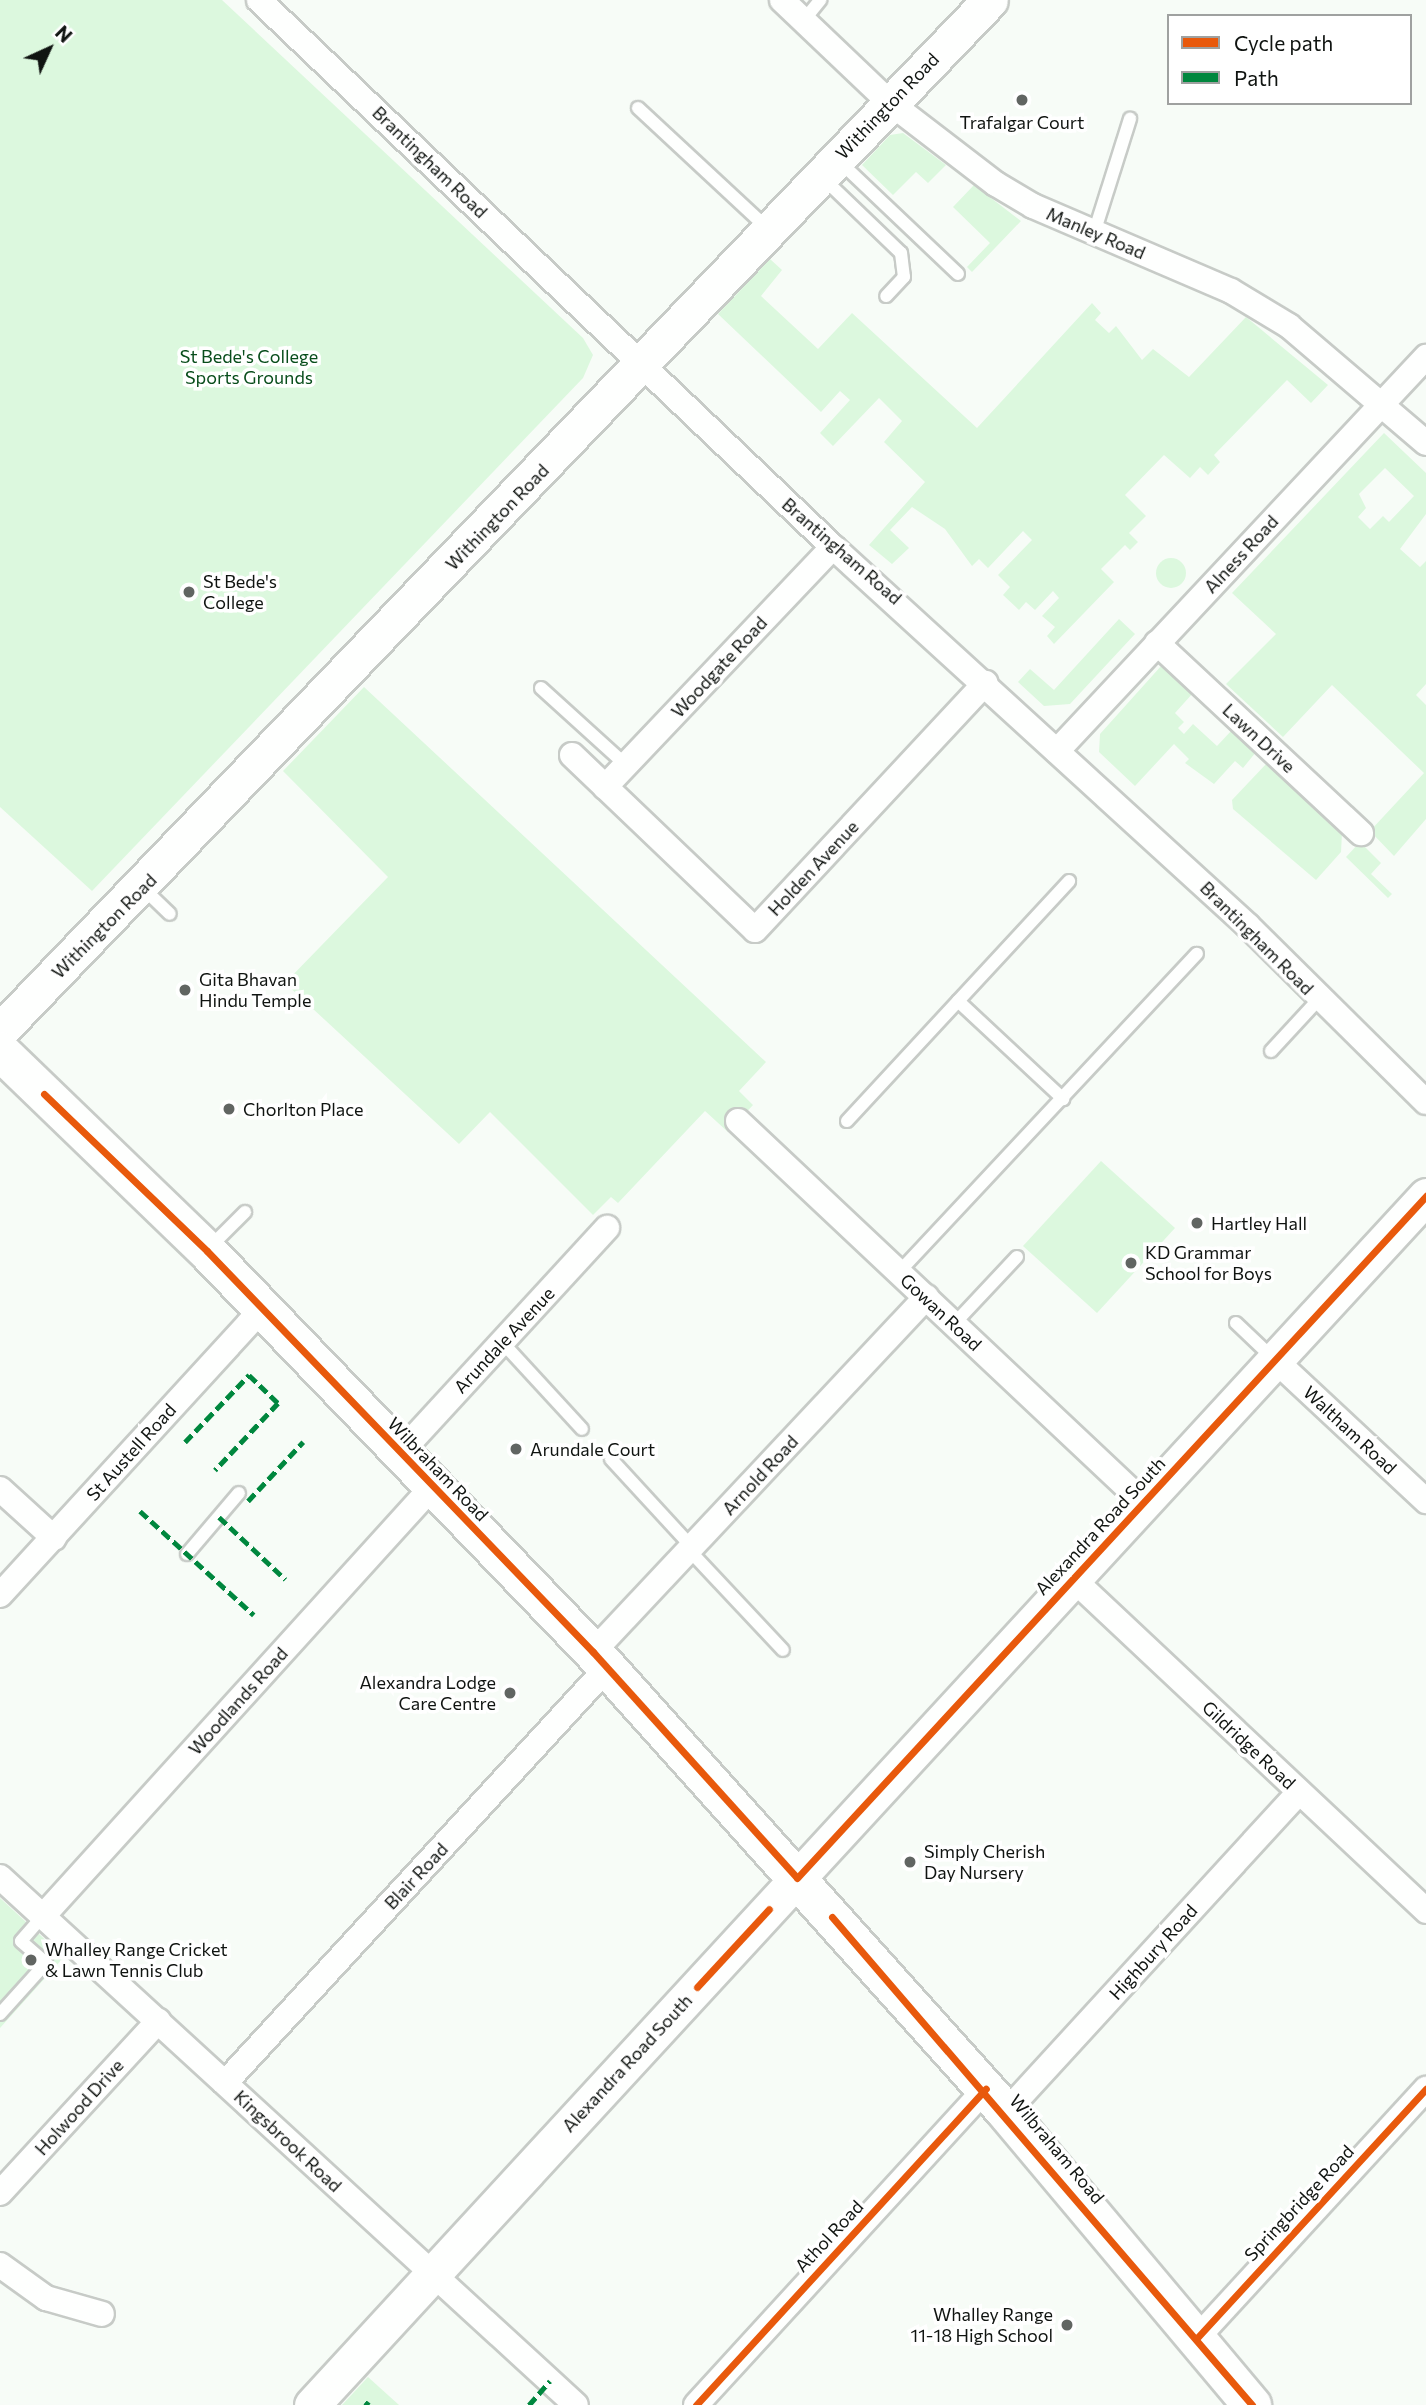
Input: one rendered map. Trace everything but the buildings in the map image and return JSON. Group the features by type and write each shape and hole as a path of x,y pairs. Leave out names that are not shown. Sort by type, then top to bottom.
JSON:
{"highway":[{"name":"Wilbraham Road","path":"0,1051 206,1251 600,1660 996,2101 1247,2403"}],"street":[{"name":"Brantingham Road","path":"259,0 833,547 1248,926 1318,1000 1426,1102"},
{"name":"Manley Road","path":"782,0 889,102 996,184 1094,233 1231,291 1289,326 1383,403 1426,443"},
{"name":"Withington Road","path":"0,1031 142,888 643,365 889,102 990,0"},
{"name":"Alness Road","path":"1057,751 1426,357"},
{"name":"Woodgate Road","path":"605,787 833,547"},
{"name":"Lawn Drive","path":"1157,643 1362,833"},
{"name":"Holden Avenue","path":"572,755 755,930 985,683"},
{"path":"0,999 44,985"},
{"name":"Gowan Road","path":"738,1121 1144,1503"},
{"name":"Alexandra Road South","path":"312,2405 1426,1196"},
{"name":"Arundale Avenue","path":"400,1452 607,1228"},
{"name":"Arnold Road","path":"600,1660 691,1549 926,1297"},
{"name":"St Austell Road","path":"0,1595 262,1309"},
{"name":"Waltham Road","path":"1275,1360 1426,1501"},
{"name":"Woodlands Road","path":"44,1915 433,1486"},
{"path":"0,1489 54,1538"},
{"name":"Gildridge Road","path":"1073,1579 1426,1911"},
{"name":"Blair Road","path":"225,2084 600,1660"},
{"name":"Highbury Road","path":"996,2101 1299,1792"},
{"name":"Kingsbrook Road","path":"0,1877 576,2405"},
{"name":"Holwood Drive","path":"0,2193 158,2021"},
{"name":"Springbridge Road","path":"1196,2339 1426,2089"},
{"name":"Athol Road","path":"695,2405 996,2101"},
{"path":"0,2264 46,2298 102,2314"}],"lane":[{"path":"804,20 820,0"},
{"path":"638,108 769,230"},
{"path":"1094,233 1130,119"},
{"path":"828,167 958,274"},
{"path":"828,167 901,253 904,277 886,296"},
{"path":"541,688 626,765"},
{"path":"847,1121 1069,881"},
{"path":"142,888 170,914"},
{"path":"899,1272 1197,954"},
{"path":"1271,1051 1318,1000"},
{"path":"958,1001 1063,1099"},
{"path":"206,1251 245,1212"},
{"path":"954,1324 1017,1257"},
{"path":"1236,1323 1275,1360"},
{"path":"502,1342 582,1429"},
{"path":"611,1459 783,1650"},
{"path":"187,1553 239,1493"},
{"path":"0,2014 46,1963 21,1941 44,1915"}],"green space":[{"name":"St Bede's College Sports Grounds","path":"0,0 222,0 583,338 593,355 583,378 92,891 0,807"},
{"path":"903,133 946,165 928,183 916,172 893,195 862,165 890,135"},
{"path":"974,185 1021,221 972,272 967,267 990,243 953,207"},
{"path":"770,259 782,270 761,296 818,349 852,313 977,428 1092,303 1101,313 1095,320 1109,333 1116,326 1142,360 1153,349 1189,377 1246,317 1328,385 1311,403 1287,380 1214,455 1220,462 1208,475 1200,467 1190,478 1164,455 1125,495 1146,516 1129,533 1138,542 1130,550 1125,545 1101,569 1114,582 1054,644 1047,636 1055,627 1042,616 1059,598 1053,591 1035,610 1026,602 1019,610 1003,595 1010,587 998,575 1032,540 1023,531 988,568 979,559 972,566 945,529 912,507 890,530 909,548 892,564 869,545 925,482 884,442 902,421 879,398 833,446 820,433 850,400 840,391 821,412 718,314"},
{"path":"1384,433 1426,473 1426,514 1400,549 1420,567 1426,561 1426,684 1416,695 1426,705 1426,819 1394,856 1370,831 1424,773 1332,685 1283,737 1226,684 1276,634 1232,593","holes":["1385,468 1414,496 1389,522 1383,516 1370,529 1358,517 1366,508 1359,494"]},
{"path":"1171,558 1181,563 1186,573 1181,583 1171,588 1161,583 1156,573 1161,563"},
{"path":"1119,619 1135,634 1070,704 1044,706 1018,682 1030,669 1054,690"},
{"path":"1162,665 1193,693 1175,713 1184,722 1178,728 1184,734 1193,724 1217,746 1232,730 1256,752 1243,768 1235,761 1214,784 1185,763 1189,759 1174,744 1135,786 1099,752 1100,734"},
{"path":"364,687 766,1062 739,1091 753,1105 728,1132 705,1111 618,1203 611,1197 593,1215 490,1112 459,1144 285,983 388,877 283,771"},
{"path":"1267,763 1342,833 1341,852 1316,880 1233,809 1232,800"},
{"path":"1360,842 1381,863 1371,874 1392,894 1388,898 1346,857"},
{"path":"1101,1161 1175,1228 1097,1313 1023,1246"},
{"name":"Whalley Range Cricket & Lawn Tennis Club","path":"0,1898 64,1957 0,2028"},
{"path":"368,2377 399,2405 342,2405"}],"marked path":[{"path":"185,1442 249,1375 278,1403 215,1470"},
{"path":"248,1501 303,1442"},
{"path":"140,1511 254,1615"},
{"path":"219,1517 285,1579"},
{"path":"529,2405 550,2381"},
{"path":"365,2402 369,2405"}],"cycle path":[{"path":"44,1094 207,1251 593,1652 797,1878 1426,1196"},
{"path":"697,1987 769,1909"},
{"path":"832,1917 1252,2405"},
{"path":"696,2405 986,2089"},
{"path":"1196,2339 1426,2089"}],"place":[{"name":"Trafalgar Court","path":"1022,100"},
{"name":"St Bede's College","path":"189,592"},
{"name":"Gita Bhavan Hindu Temple","path":"185,990"},
{"name":"Chorlton Place","path":"229,1109"},
{"name":"Hartley Hall","path":"1197,1223"},
{"name":"KD Grammar School for Boys","path":"1131,1263"},
{"name":"Arundale Court","path":"516,1449"},
{"name":"Alexandra Lodge Care Centre","path":"510,1693"},
{"name":"Simply Cherish Day Nursery","path":"910,1862"},
{"name":"Whalley Range Cricket & Lawn Tennis Club","path":"31,1960"},
{"name":"Whalley Range 11-18 High School","path":"1067,2325"}]}
